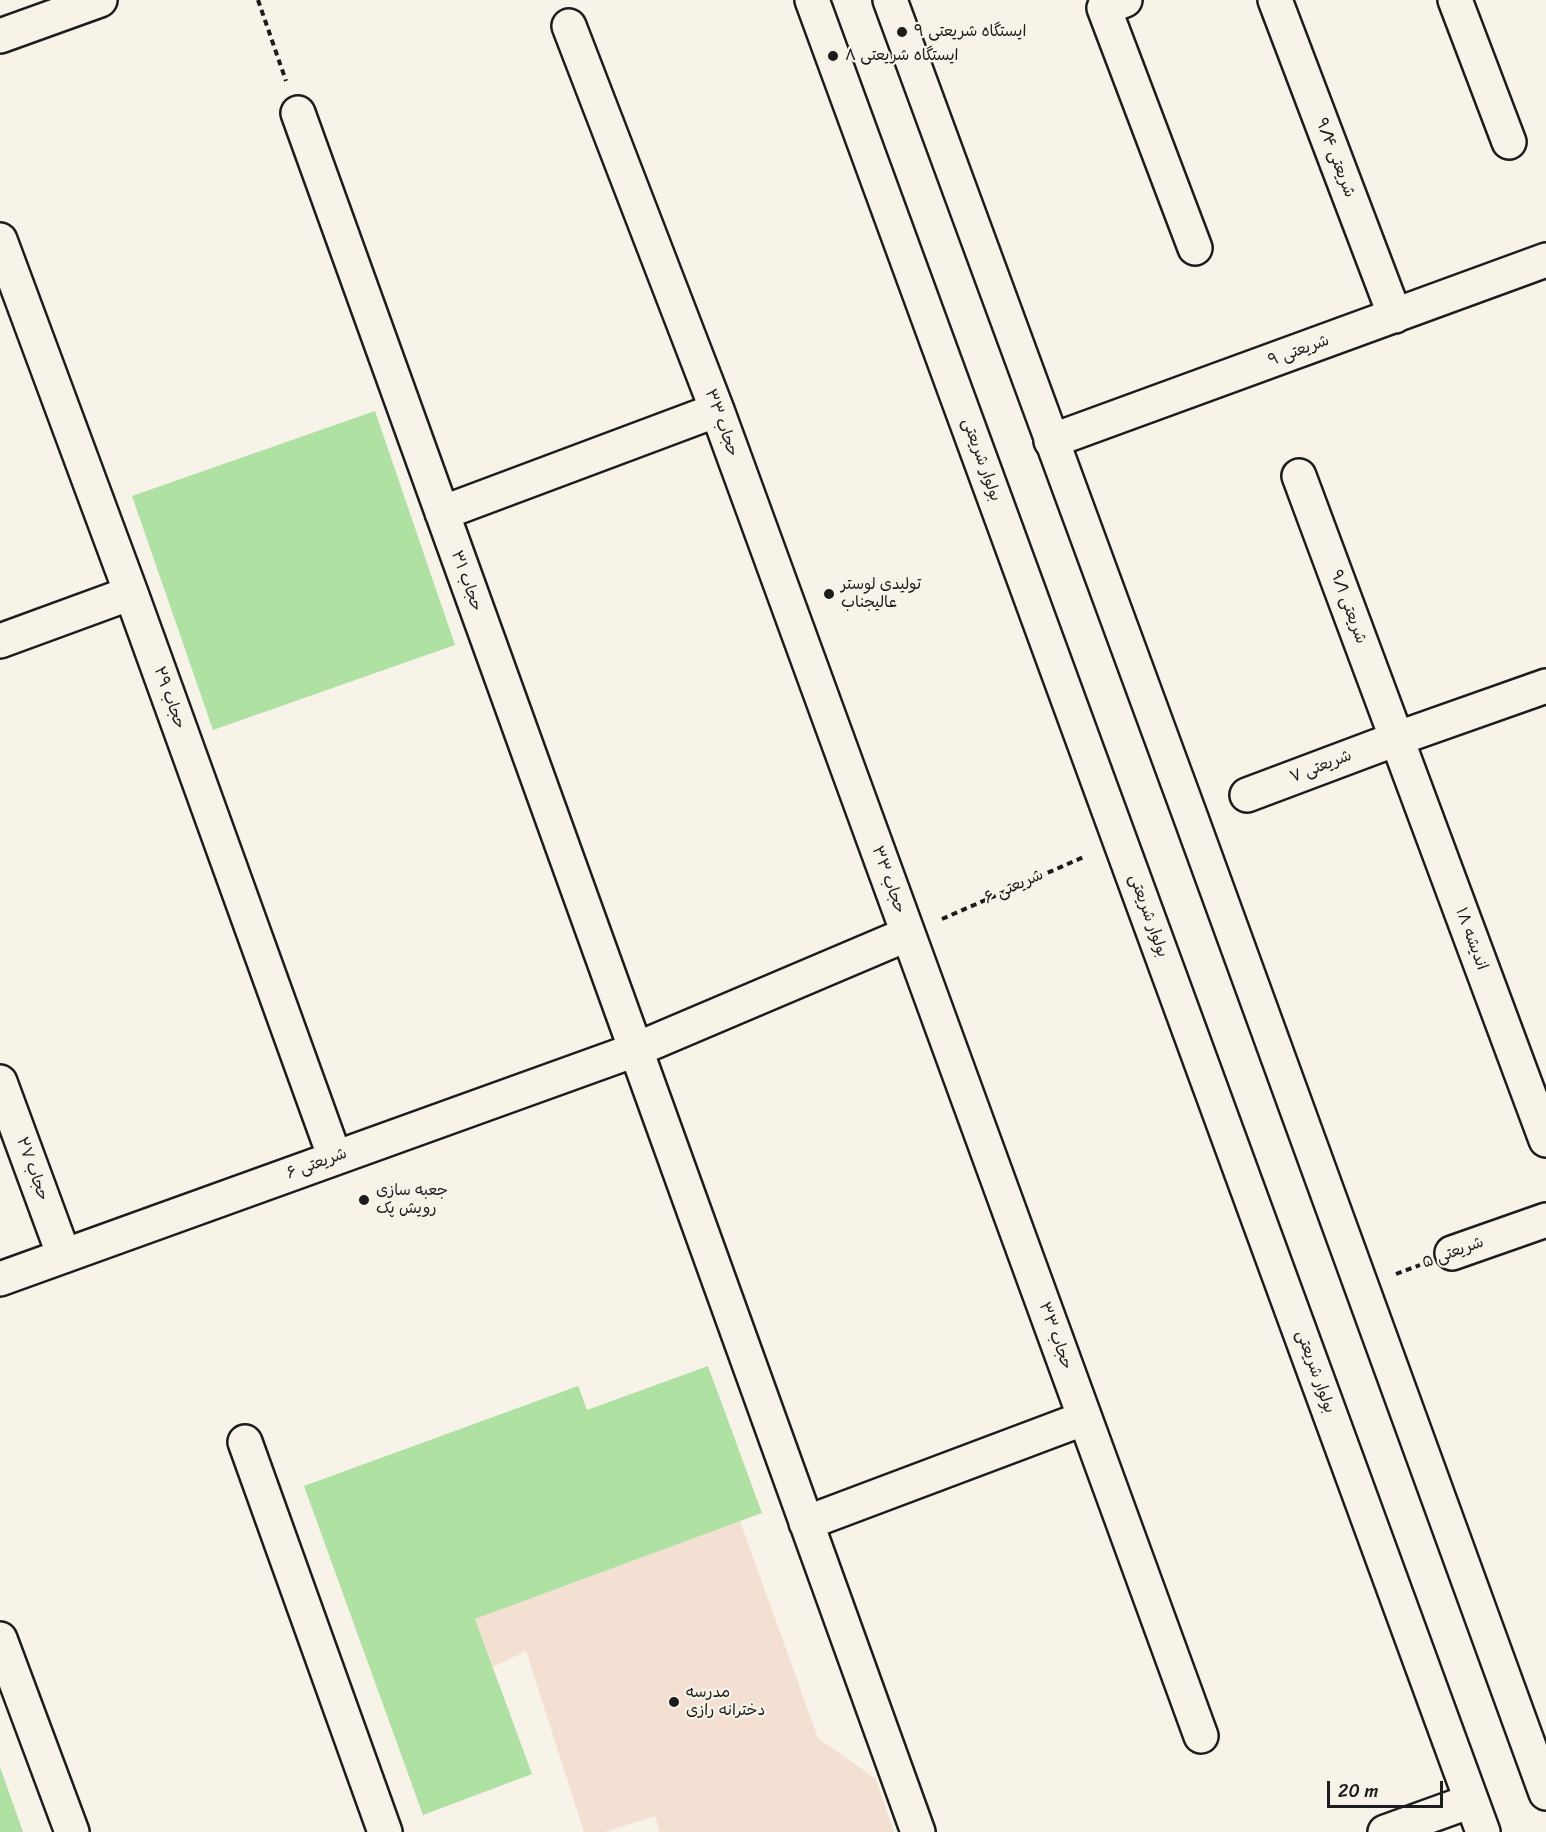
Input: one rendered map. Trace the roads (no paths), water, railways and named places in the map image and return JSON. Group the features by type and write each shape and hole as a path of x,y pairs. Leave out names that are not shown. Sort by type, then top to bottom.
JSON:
{"street":[{"path":"0,36 100,0"},
{"name":"بولوار شریعتی","path":"812,0 1483,1832"},
{"path":"890,0 1546,1793"},
{"path":"1125,0 1104,8 1195,248"},
{"name":"شریعتی ۹/۴","path":"1275,0 1395,316"},
{"path":"1455,0 1509,142"},
{"name":"حجاب ۳۳","path":"569,26 717,410 1201,1736"},
{"name":"حجاب ۳۱","path":"298,113 918,1832"},
{"name":"حجاب ۲۹","path":"0,240 131,593 335,1158"},
{"name":"شریعتی ۹","path":"1051,441 1546,260"},
{"path":"442,513 717,410"},
{"name":"شریعتی ۹/۱","path":"1299,476 1396,739"},
{"path":"0,641 131,593"},
{"name":"شریعتی ۷","path":"1247,795 1546,686"},
{"name":"اندیشه ۱۸","path":"1396,739 1546,1140"},
{"name":"شریعتی ۶","path":"0,1279 635,1050 908,934"},
{"name":"حجاب ۲۷","path":"0,1082 64,1256"},
{"name":"شریعتی ۵","path":"1452,1253 1546,1220"},
{"path":"806,1523 1085,1418"},
{"path":"245,1442 385,1832"},
{"path":"0,1639 72,1832"},
{"path":"1385,1832 1471,1801"}],"place":[{"name":"ایستگاه شریعتی ۹","path":"902,32"},
{"name":"ایستگاه شریعتی ۸","path":"833,56"},
{"name":"تولیدی لوستر عالیجناب","path":"829,594"},
{"name":"جعبه سازی رویش پک","path":"364,1200"},
{"name":"مدرسه دخترانه رازی","path":"674,1702"}]}
